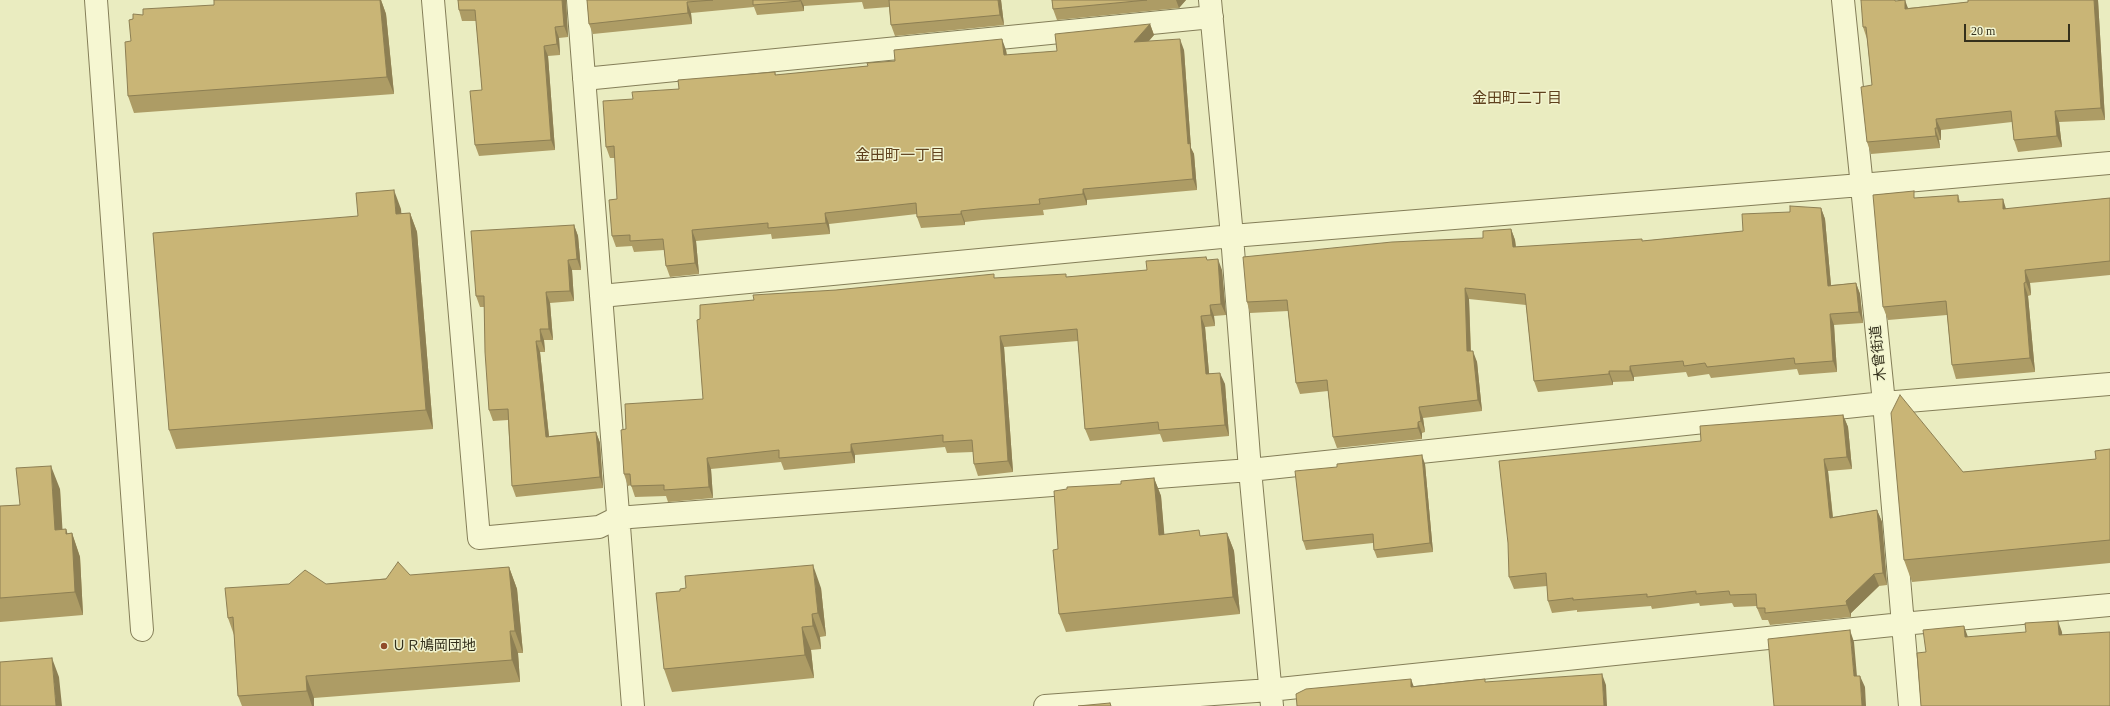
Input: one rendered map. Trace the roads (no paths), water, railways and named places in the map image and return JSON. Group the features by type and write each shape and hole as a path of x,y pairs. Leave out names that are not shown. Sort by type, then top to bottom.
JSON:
{"street":[{"path":"96,0 142,630"},
{"path":"433,0 479,538 599,527 617,518 1250,470 1884,403 2110,384"},
{"path":"578,0 632,706"},
{"name":"木曾街道","path":"1843,0 1884,403 1910,706"},
{"path":"584,79 1211,9 1232,236 1250,470 1271,698"},
{"path":"601,296 1232,236 1861,185 2110,162"},
{"path":"1045,706 1271,698 1902,624 2110,604"}],"place":[{"name":"ＵＲ鳩岡団地","path":"384,646"}],"district":[{"name":"金田町二丁目","path":"1517,99"},
{"name":"金田町一丁目","path":"900,156"}]}
